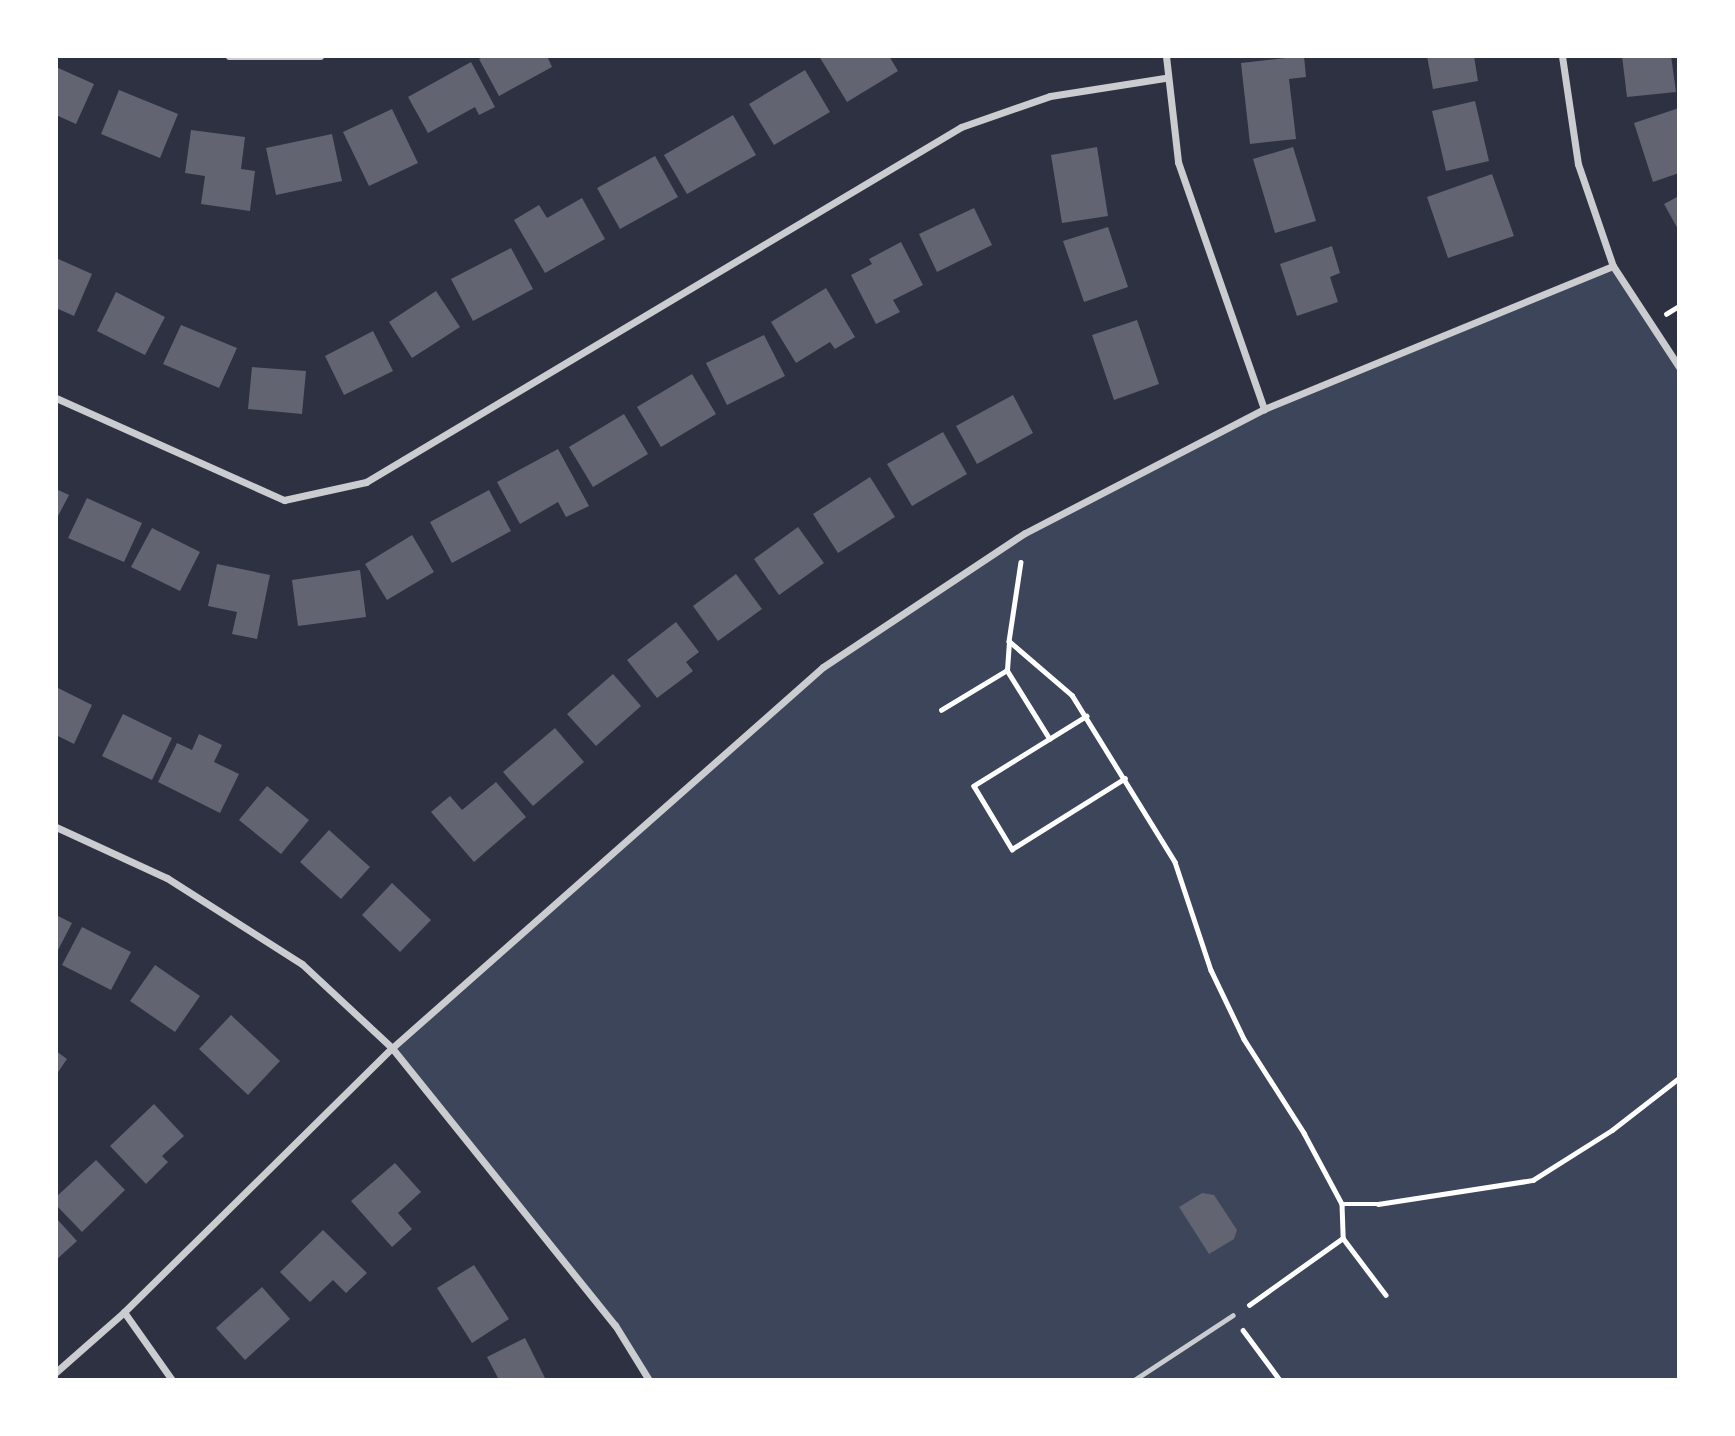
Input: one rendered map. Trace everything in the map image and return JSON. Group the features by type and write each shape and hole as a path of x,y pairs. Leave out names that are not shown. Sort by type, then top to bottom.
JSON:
{"street":[{"path":"229,56 320,56"},
{"path":"1166,56 1165,78 1178,162 1264,409"},
{"path":"1562,56 1578,164 1613,266 1679,367"},
{"path":"56,398 284,500 366,482 961,127 1050,96 1165,78"},
{"path":"56,1372 124,1312 392,1048 823,667 1026,533 1264,409 1613,266"},
{"path":"56,827 167,878 302,964 392,1048 614,1325 649,1380"},
{"path":"124,1312 172,1380"}],"lane":[{"path":"1134,1380 1233,1315"}],"path":[{"path":"1026,533 1007,670 1050,739"},
{"path":"1009,641 1072,695 1175,862 1212,970 1244,1039 1304,1133 1342,1204 1343,1238 1386,1295"},
{"path":"941,710 1007,670"},
{"path":"1087,716 974,786 1012,849 1125,778"},
{"path":"1342,1204 1378,1204 1533,1180 1612,1130 1679,1078"},
{"path":"1280,1380 1233,1315 1343,1238"}],"shaded area":[{"path":"1613,266 1679,367 1679,1380 649,1380 614,1325 392,1048 823,667 1025,533 1264,409"}],"building":[{"path":"485,56 547,56 552,67 499,96 479,59"},
{"path":"819,56 889,56 898,71 847,102"},
{"path":"1304,56 1306,77 1289,79 1296,139 1250,144 1241,63"},
{"path":"1427,56 1474,56 1478,81 1433,89"},
{"path":"1622,56 1671,56 1676,92 1627,97"},
{"path":"471,62 495,107 479,115 475,107 428,133 408,97"},
{"path":"56,67 94,84 76,124 56,115"},
{"path":"805,70 830,112 774,145 749,104"},
{"path":"119,90 178,114 160,158 101,134"},
{"path":"1475,101 1489,161 1446,171 1432,111"},
{"path":"1679,108 1679,173 1653,182 1634,123"},
{"path":"392,109 418,163 369,186 343,132"},
{"path":"733,115 756,155 687,194 664,155"},
{"path":"191,130 245,137 241,169 255,171 250,211 201,204 205,176 185,173"},
{"path":"332,134 342,181 276,195 266,148"},
{"path":"1097,147 1108,216 1062,223 1051,155"},
{"path":"1293,147 1316,221 1275,233 1253,159"},
{"path":"655,156 678,197 620,229 597,188"},
{"path":"1492,174 1514,236 1448,258 1427,197"},
{"path":"1679,196 1679,231 1664,204"},
{"path":"582,198 605,239 545,273 514,220 539,205 547,218"},
{"path":"974,208 992,245 937,272 919,234"},
{"path":"1108,227 1128,287 1084,302 1063,241"},
{"path":"901,242 923,285 893,300 900,312 876,324 851,275 872,264 869,259"},
{"path":"1332,246 1340,273 1330,277 1338,302 1297,316 1280,264"},
{"path":"511,248 533,289 473,321 451,279"},
{"path":"56,258 92,274 74,316 56,308"},
{"path":"826,288 855,337 835,349 830,342 796,363 771,322"},
{"path":"436,291 460,327 412,358 389,322"},
{"path":"116,292 165,317 145,355 97,331"},
{"path":"1137,320 1159,384 1114,400 1092,335"},
{"path":"181,325 237,348 219,388 163,364"},
{"path":"373,331 393,371 344,395 325,356"},
{"path":"764,335 785,376 727,405 706,363"},
{"path":"252,367 306,371 302,414 248,409"},
{"path":"692,374 716,414 661,447 637,407"},
{"path":"1013,395 1033,433 977,464 956,426"},
{"path":"624,414 648,454 593,487 569,447"},
{"path":"943,432 967,474 912,506 887,464"},
{"path":"558,449 589,506 566,517 558,502 520,524 497,482"},
{"path":"870,477 895,517 838,553 813,514"},
{"path":"56,489 69,495 56,520"},
{"path":"489,490 511,531 452,563 430,522"},
{"path":"87,498 142,523 124,562 68,538"},
{"path":"798,527 824,563 779,595 754,559"},
{"path":"152,528 200,552 180,591 131,567"},
{"path":"412,535 434,572 387,600 365,564"},
{"path":"217,564 270,575 257,639 232,634 237,612 208,606"},
{"path":"360,570 366,617 298,626 292,580"},
{"path":"736,574 762,609 718,641 693,606"},
{"path":"676,622 699,652 686,662 693,671 657,698 627,660"},
{"path":"613,674 641,706 596,746 567,714"},
{"path":"56,687 92,705 74,744 56,735"},
{"path":"123,714 172,738 152,780 102,756"},
{"path":"555,728 584,762 533,806 503,772"},
{"path":"199,734 222,745 214,762 239,774 220,813 158,782 177,743 192,750"},
{"path":"496,782 526,817 474,862 431,812 450,796 462,810"},
{"path":"267,786 309,820 281,854 239,820"},
{"path":"329,830 370,867 341,899 300,862"},
{"path":"392,883 431,920 400,952 362,915"},
{"path":"56,915 72,923 56,954"},
{"path":"82,927 131,952 111,990 62,965"},
{"path":"155,965 200,996 175,1032 130,1001"},
{"path":"231,1015 280,1061 248,1095 199,1049"},
{"path":"56,1051 67,1059 56,1075"},
{"path":"154,1104 184,1136 162,1156 168,1162 146,1184 110,1146"},
{"path":"96,1160 125,1190 82,1232 56,1205 56,1197"},
{"path":"395,1163 421,1192 398,1213 412,1229 392,1247 351,1201"},
{"path":"1202,1193 1214,1195 1237,1230 1234,1239 1209,1254 1179,1207"},
{"path":"56,1218 77,1241 56,1260"},
{"path":"323,1230 367,1273 346,1293 333,1280 310,1302 280,1272"},
{"path":"474,1265 509,1319 472,1343 437,1288"},
{"path":"262,1287 290,1319 245,1360 216,1328"},
{"path":"525,1338 546,1380 499,1380 487,1357"}]}
